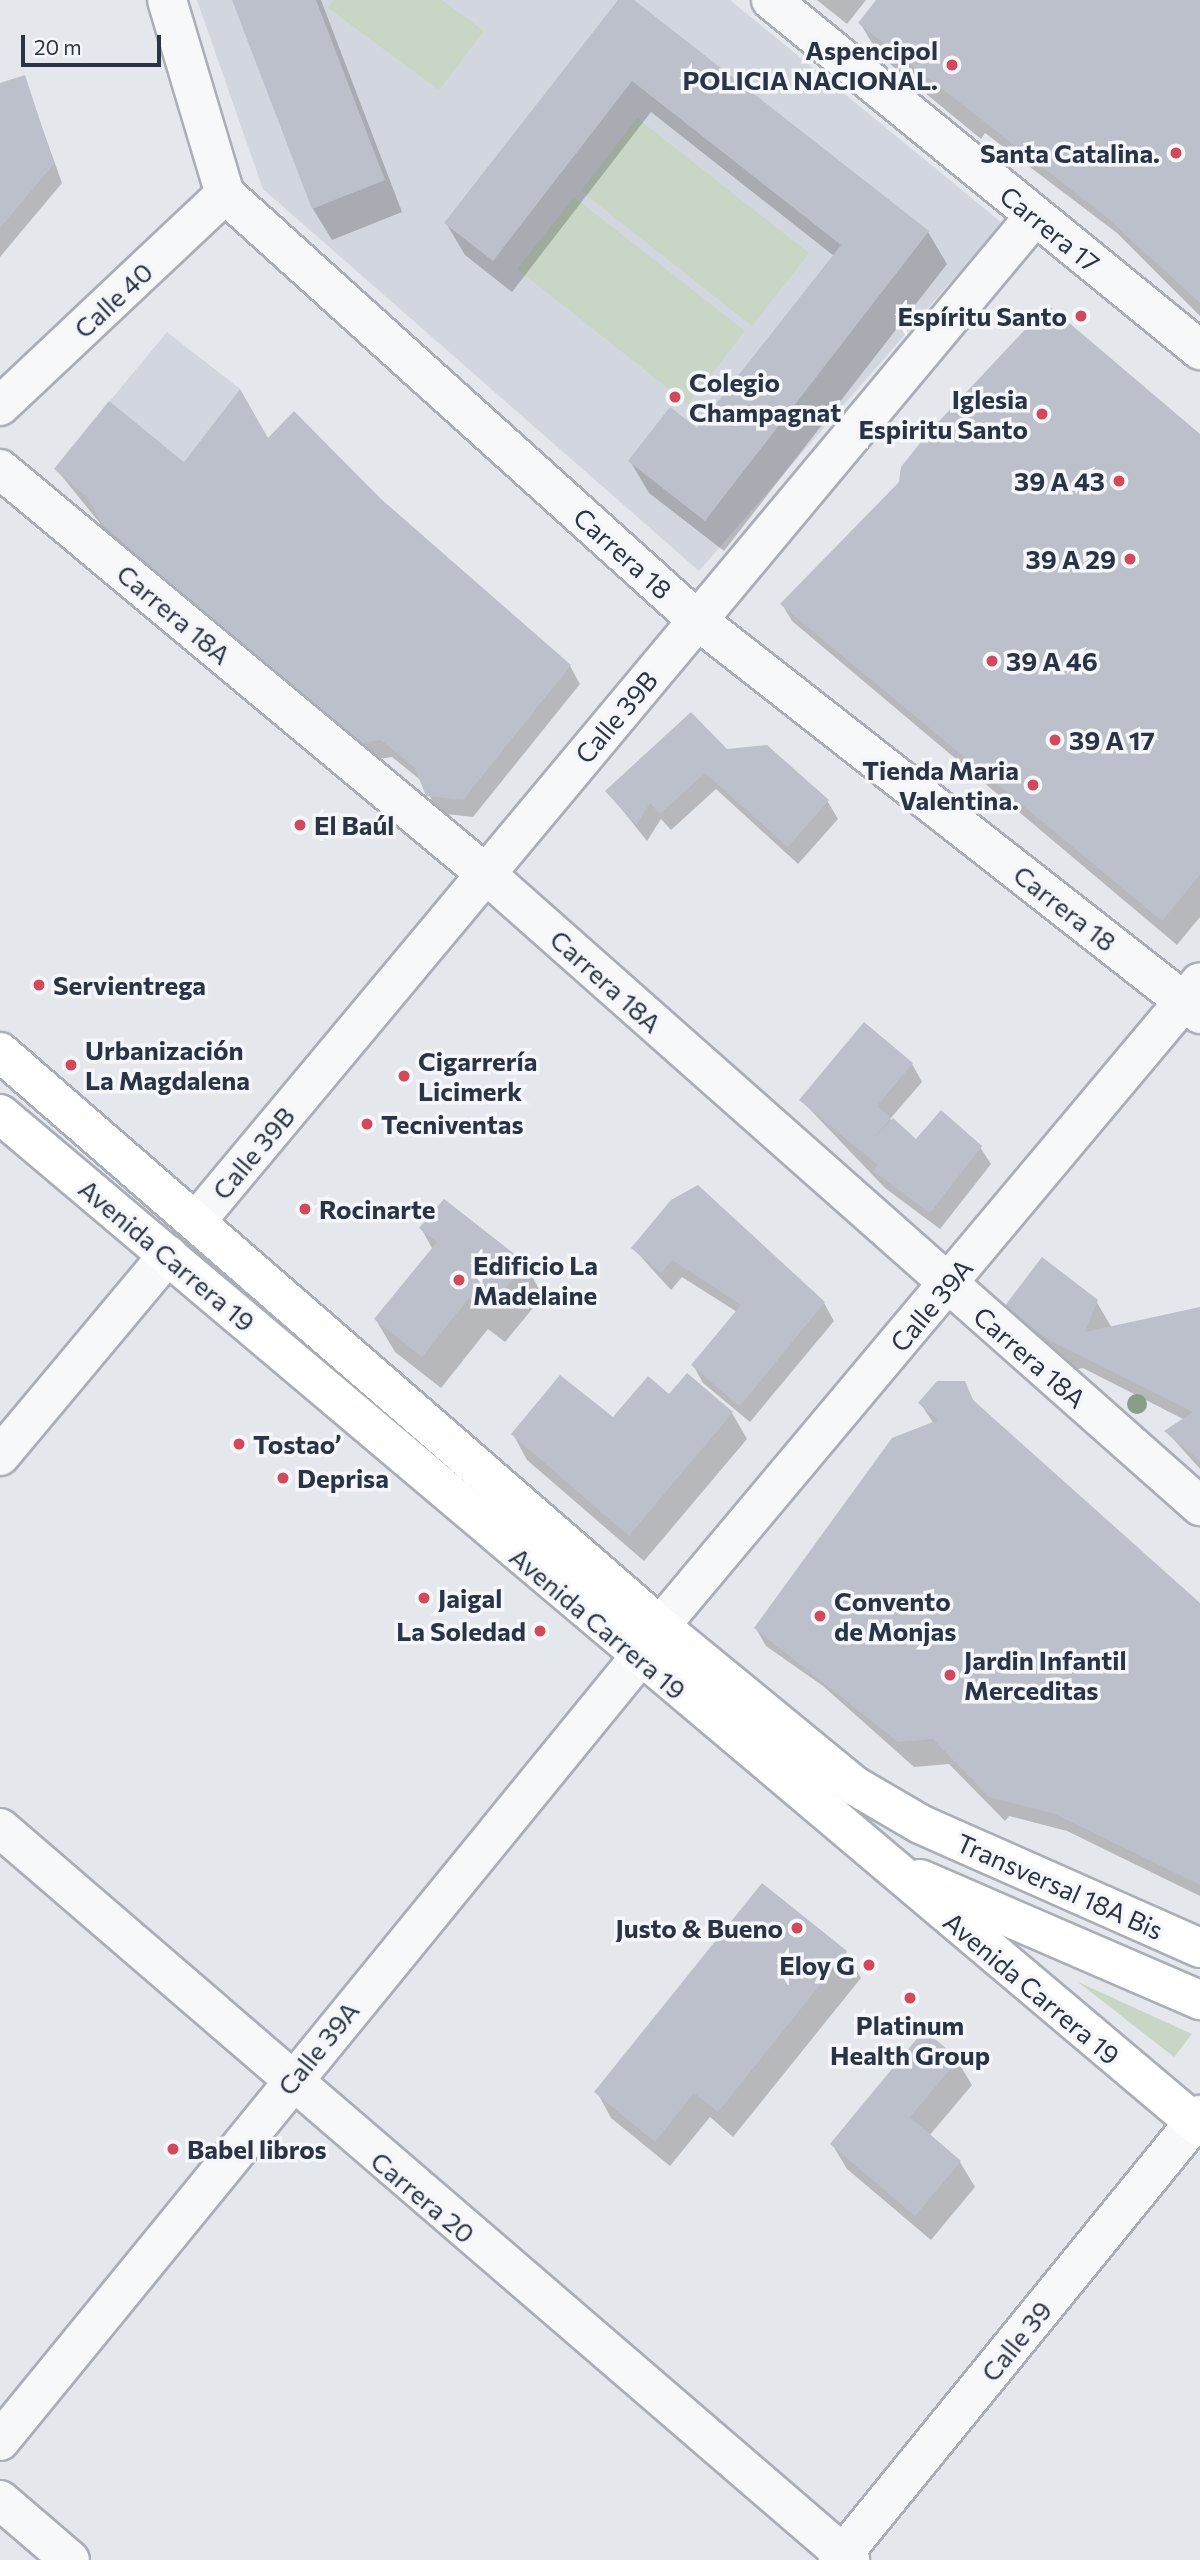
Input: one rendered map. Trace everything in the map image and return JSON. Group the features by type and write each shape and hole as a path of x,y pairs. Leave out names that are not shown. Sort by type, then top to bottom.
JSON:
{"main road":[{"name":"Avenida Carrera 19","path":"0,1052 198,1219 660,1626 818,1758 920,1824"},
{"name":"Avenida Carrera 19","path":"0,1114 874,1857 1198,2118"},
{"name":"Transversal 18A Bis","path":"920,1824 1200,1948"},
{"name":"Transversal 18A Bis","path":"874,1857 1200,2000"}],"street":[{"path":"167,0 225,194"},
{"name":"Carrera 17","path":"771,0 1200,350"},
{"name":"Calle 40","path":"0,406 225,194"},
{"name":"Carrera 18","path":"225,194 697,620 1195,999"},
{"name":"Calle 39B","path":"198,1219 1034,217"},
{"name":"Carrera 18A","path":"0,469 486,874 948,1286 1200,1506"},
{"name":"Calle 39A","path":"660,1626 1195,999"},
{"path":"0,1456 168,1255"},
{"name":"Calle 39A","path":"0,2441 639,1658"},
{"name":"Carrera 20","path":"0,1828 290,2083 843,2558"},
{"name":"Calle 39","path":"843,2558 1198,2118"},
{"path":"0,2500 70,2560"}],"shaded area":[{"name":"Colegio Champagnat","path":"197,0 730,0 1002,223 699,571 263,189"},
{"path":"167,332 240,389 184,462 109,402"}],"green space":[{"path":"334,0 442,0 484,31 439,90 328,8"},
{"path":"637,118 809,253 752,326 581,191"},
{"path":"574,197 745,331 688,404 517,269"},
{"path":"1078,1982 1192,2034 1174,2057"}],"building":[{"path":"232,0 316,0 385,180 312,209"},
{"path":"618,0 634,0 929,231 705,521 628,461 670,407 697,428 841,245 632,81 493,261 444,223"},
{"path":"876,0 1200,0 1200,303 1105,216 858,23"},
{"path":"25,75 54,164 0,228 0,83"},
{"path":"1048,305 1200,434 1200,875 1162,921 780,604 899,482 901,467 928,433"},
{"path":"240,389 268,438 294,411 381,499 571,665 463,800 426,796 415,768 381,740 355,744 103,525 87,497 54,469 109,401 184,462"},
{"path":"691,712 727,749 767,745 829,800 788,847 705,773 660,814 650,803 636,825 605,791"},
{"path":"864,1022 913,1063 877,1106 891,1118 874,1138 893,1118 916,1139 941,1110 982,1146 930,1213 873,1171 878,1165 799,1100"},
{"path":"698,1185 825,1302 740,1406 691,1365 741,1305 672,1260 661,1273 631,1248 671,1200"},
{"name":"Edificio La Madelaine","path":"444,1199 526,1263 486,1311 469,1298 422,1357 374,1319 437,1242 419,1228"},
{"path":"1042,1257 1098,1300 1085,1332 1200,1307 1200,1461 1164,1431 1193,1412 1049,1340 1004,1307"},
{"path":"687,1373 733,1412 629,1536 511,1434 560,1375 613,1417 648,1376 669,1394"},
{"path":"937,1381 965,1381 973,1400 1200,1603 1200,1885 1055,1814 989,1797 933,1739 898,1742 754,1628 892,1438 938,1420 918,1403"},
{"path":"762,1883 847,1951 718,2112 694,2093 655,2142 594,2092"},
{"path":"924,2030 959,2059 910,2117 961,2161 915,2216 830,2144"}],"place":[{"name":"Aspencipol POLICIA NACIONAL.","path":"952,65"},
{"name":"Santa Catalina.","path":"1176,153"},
{"name":"Espíritu Santo","path":"1081,316"},
{"name":"Colegio Champagnat","path":"675,397"},
{"name":"Iglesia Espiritu Santo","path":"1042,414"},
{"name":"39 A 43","path":"1119,481"},
{"name":"39 A 29","path":"1130,559"},
{"name":"39 A 46","path":"992,661"},
{"name":"39 A 17","path":"1055,740"},
{"name":"Tienda Maria Valentina.","path":"1033,785"},
{"name":"El Baúl","path":"300,825"},
{"name":"Servientrega","path":"39,985"},
{"name":"Urbanización La Magdalena","path":"71,1065"},
{"name":"Cigarrería Licimerk","path":"404,1076"},
{"name":"Tecniventas","path":"367,1124"},
{"name":"Rocinarte","path":"305,1209"},
{"name":"Edificio La Madelaine","path":"459,1280"},
{"name":"Tostao’","path":"239,1444"},
{"name":"Deprisa","path":"283,1478"},
{"name":"Jaigal","path":"424,1598"},
{"name":"Convento de Monjas","path":"820,1616"},
{"name":"La Soledad","path":"540,1631"},
{"name":"Jardin Infantil Merceditas","path":"950,1675"},
{"name":"Justo & Bueno","path":"797,1928"},
{"name":"Eloy G","path":"869,1965"},
{"name":"Platinum Health Group","path":"910,1998"},
{"name":"Babel libros","path":"173,2149"}]}
